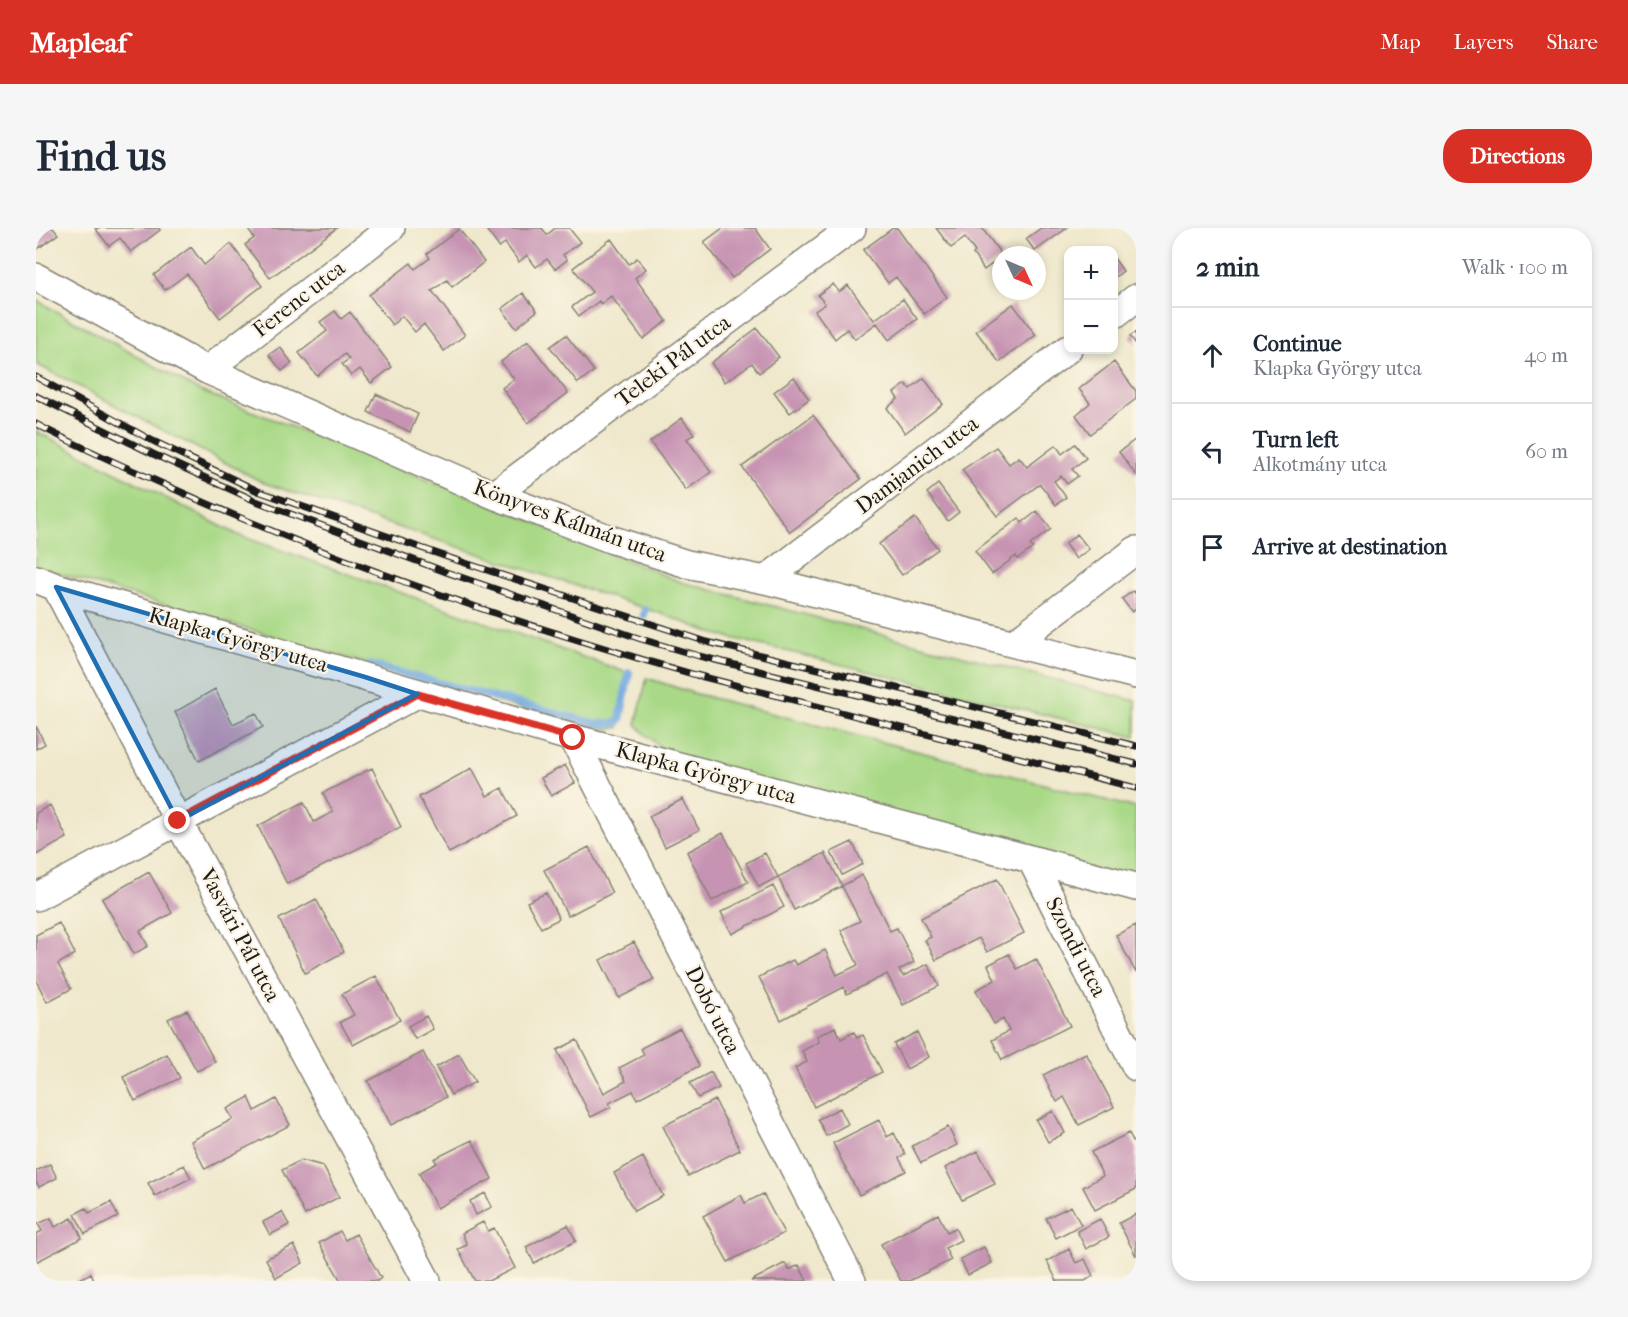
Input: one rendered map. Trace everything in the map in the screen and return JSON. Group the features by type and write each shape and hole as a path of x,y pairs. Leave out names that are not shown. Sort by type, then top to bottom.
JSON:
{"street":[{"name":"Ferenc utca","path":"207,370 391,228"},
{"name":"Teleki Pál utca","path":"494,495 852,228"},
{"name":"Könyves Kálmán utca","path":"36,277 207,370 494,495 613,540 687,564 765,580 1136,675"},
{"path":"1118,311 1136,298"},
{"name":"Damjanich utca","path":"765,580 1064,352"},
{"path":"1014,643 1136,550"},
{"name":"Klapka György utca","path":"46,583 417,694 573,738 1136,887"},
{"name":"Vasvári Pál utca","path":"46,583 178,821 427,1281"},
{"path":"36,897 417,694"},
{"name":"Dobó utca","path":"573,738 852,1281"},
{"name":"Szondi utca","path":"1031,859 1136,1067"}],"highlighted area":[{"path":"56,587 365,677 417,694 178,821"}],"green space":[{"path":"36,300 198,390 681,582 1136,701 1136,737 712,633 662,614 264,483 36,364"},
{"path":"36,431 238,535 631,674 619,728 594,730 36,567"},
{"path":"647,678 693,693 1136,808 1136,882 672,757 636,724"}],"building":[{"path":"36,228 53,228 58,234 36,250"},
{"path":"95,228 159,228 160,230 131,252 120,238 109,246"},
{"path":"252,228 337,228 270,278 245,245 254,238 249,231"},
{"path":"485,228 542,228 547,235 555,228 569,228 580,242 563,255 567,260 555,269 547,259 536,267 527,255 519,262 505,243 499,247"},
{"path":"723,228 755,228 770,249 732,278 704,242"},
{"path":"893,228 897,228 947,297 924,314 896,277 888,283 863,250"},
{"path":"936,228 982,228 995,246 992,246 992,264 984,270 965,238 951,248"},
{"path":"1041,228 1067,228 1042,246 1031,246 1026,239"},
{"path":"1126,228 1136,228 1136,241"},
{"path":"459,229 484,262 452,287 447,280 432,291 465,335 444,351 424,324 415,332 402,316 392,325 369,295 411,263 415,269 430,258 427,254"},
{"path":"611,239 629,264 637,258 646,269 635,278 667,321 643,339 611,296 601,304 599,301 579,316 572,307 592,292 573,268"},
{"path":"231,244 262,286 220,318 187,274 165,290 154,275 191,247 204,265"},
{"path":"1118,264 1123,271 1118,275"},
{"path":"833,284 839,292 848,285 874,320 903,299 917,319 889,340 877,323 855,339 847,329 835,339 815,311 825,304 818,295"},
{"path":"523,293 537,311 516,328 502,309"},
{"path":"1013,304 1036,335 999,362 976,331"},
{"path":"335,311 341,319 350,312 392,367 371,383 360,369 351,376 342,364 349,359 345,354 317,376 299,353 327,331 320,322"},
{"path":"757,328 779,357 759,373 752,363 725,382 711,363"},
{"path":"1136,332 1136,344 1130,336"},
{"path":"566,335 594,371 578,383 550,347"},
{"path":"528,341 568,393 528,423 502,388 514,379 501,362"},
{"path":"280,347 292,363 282,371 269,355"},
{"path":"1114,362 1136,391 1136,399 1090,434 1076,415 1090,403 1079,389"},
{"path":"794,377 809,399 790,413 774,392"},
{"path":"924,378 943,404 905,433 887,408 898,399 894,393 906,384 910,389"},
{"path":"376,394 418,414 410,432 368,412"},
{"path":"813,415 861,479 790,532 742,467"},
{"path":"682,418 694,434 687,439 711,472 686,490 650,442"},
{"path":"1136,439 1136,475 1119,452"},
{"path":"1075,444 1086,458 1072,469 1078,476 1067,484 1061,476 1054,481 1066,497 1056,505 1040,484 997,516 962,470 996,447 1009,464 1019,457 1027,467 1056,445 1062,454"},
{"path":"938,484 959,512 948,521 927,493"},
{"path":"1037,511 1051,529 1030,545 1033,548 1018,559 1016,556 992,574 975,551 1019,518 1022,523"},
{"path":"915,518 938,549 902,575 879,544"},
{"path":"1077,534 1089,549 1076,559 1065,544"},
{"path":"1133,591 1136,594 1136,609 1132,612 1122,599"},
{"path":"215,689 233,724 256,713 263,727 199,761 175,712"},
{"path":"36,726 45,744 36,749"},
{"path":"565,765 575,783 551,796 541,778"},
{"path":"372,768 401,827 287,884 258,826 304,802 314,822 333,812 323,793"},
{"path":"472,768 487,796 502,788 517,816 449,853 419,797"},
{"path":"683,799 699,830 665,847 649,816"},
{"path":"50,805 67,838 36,855 36,813"},
{"path":"723,833 748,882 712,901 687,852"},
{"path":"852,842 863,864 842,875 831,852"},
{"path":"589,847 612,893 568,916 544,870"},
{"path":"765,853 778,877 759,887 746,863"},
{"path":"825,853 842,886 794,910 778,877"},
{"path":"149,872 172,913 140,931 148,946 134,954 102,899"},
{"path":"862,875 890,931 897,928 914,962 899,970 903,976 928,964 939,986 903,1005 887,974 847,994 844,987 781,1020 759,977 793,960 796,965 825,950 837,975 858,965 841,930 860,921 842,886"},
{"path":"997,879 1024,933 987,952 979,938 936,960 925,940 931,937 921,918"},
{"path":"773,886 784,907 732,934 721,912"},
{"path":"546,893 559,919 541,928 527,902"},
{"path":"316,899 344,952 305,973 279,919"},
{"path":"59,923 75,954 58,964 71,989 47,1002 36,980 36,935"},
{"path":"1136,925 1136,973 1116,935"},
{"path":"634,942 654,980 619,998 600,960"},
{"path":"1009,954 1017,969 1036,959 1070,1026 1002,1060 992,1040 1009,1031 1003,1019 994,1024 976,990 995,980 988,965"},
{"path":"376,976 400,1020 353,1045 340,1022 354,1015 342,994"},
{"path":"187,1010 215,1062 197,1071 168,1019"},
{"path":"426,1016 433,1029 415,1039 408,1026"},
{"path":"835,1027 841,1039 854,1032 857,1038 863,1035 882,1072 814,1107 795,1068 807,1062 802,1051 819,1042 817,1036"},
{"path":"680,1028 699,1066 637,1099 633,1091 609,1103 611,1107 591,1117 557,1050 577,1040 604,1093 626,1081 619,1068 644,1055 641,1048"},
{"path":"917,1032 929,1057 907,1069 894,1044"},
{"path":"423,1052 446,1097 391,1125 368,1081"},
{"path":"1086,1053 1114,1107 1079,1125 1064,1097 1057,1102 1043,1075"},
{"path":"167,1054 180,1078 135,1101 123,1077"},
{"path":"459,1054 475,1082 451,1095 436,1067"},
{"path":"711,1072 719,1088 698,1098 690,1083"},
{"path":"249,1097 255,1111 276,1099 290,1125 205,1169 191,1141 233,1119 227,1109"},
{"path":"715,1100 740,1150 688,1176 663,1126"},
{"path":"840,1108 848,1124 826,1136 818,1119"},
{"path":"1053,1111 1065,1133 1048,1142 1036,1120"},
{"path":"879,1120 887,1137 894,1133 905,1154 899,1158 906,1171 859,1195 833,1143"},
{"path":"948,1127 957,1145 921,1163 912,1146"},
{"path":"1129,1133 1136,1147 1136,1189 1095,1210 1083,1187 1103,1176 1091,1152"},
{"path":"472,1140 492,1179 437,1208 419,1173 437,1163 434,1159"},
{"path":"978,1151 995,1184 962,1200 945,1168"},
{"path":"643,1157 663,1196 634,1211 614,1173"},
{"path":"301,1160 323,1166 339,1197 305,1215 282,1170"},
{"path":"50,1164 57,1178 39,1187 36,1182 36,1171"},
{"path":"184,1165 191,1178 155,1196 148,1183"},
{"path":"485,1193 492,1207 476,1215 470,1201"},
{"path":"763,1194 784,1233 728,1262 703,1216 741,1195 745,1203"},
{"path":"111,1202 118,1217 85,1234 75,1214 86,1208 89,1213"},
{"path":"1071,1206 1081,1225 1056,1238 1046,1218"},
{"path":"282,1212 289,1225 270,1235 263,1222"},
{"path":"938,1214 947,1232 955,1228 961,1240 945,1248 951,1260 909,1281 901,1281 881,1244"},
{"path":"1136,1214 1136,1256 1119,1223"},
{"path":"51,1218 55,1227 72,1218 82,1238 36,1262 36,1234 42,1231 38,1224"},
{"path":"1100,1219 1109,1237 1086,1249 1077,1231"},
{"path":"483,1222 488,1231 494,1228 515,1268 488,1281 475,1281 458,1249 467,1245 462,1233"},
{"path":"568,1225 576,1241 534,1263 526,1247"},
{"path":"340,1231 345,1240 356,1234 381,1278 377,1281 341,1281 319,1243"},
{"path":"294,1245 303,1263 276,1278 266,1259"},
{"path":"984,1247 992,1263 968,1275 960,1259"},
{"path":"1069,1249 1076,1263 1085,1259 1093,1276 1085,1281 1057,1281 1047,1261"},
{"path":"785,1263 789,1270 799,1265 807,1281 751,1281"},
{"path":"91,1273 94,1281 75,1281"}],"waterway":[{"path":"644,615 645,610"},
{"path":"370,665 597,724 616,723 620,720 629,673"}],"railway":[{"path":"36,377 153,441 258,491 450,558 707,642 1136,746"},
{"path":"36,396 153,454 256,501 446,572 641,639 699,656 1136,764"},
{"path":"36,424 83,448 293,540 493,613 696,675 1136,788"}],"route":[{"path":"178,821 417,694 573,738"}]}
